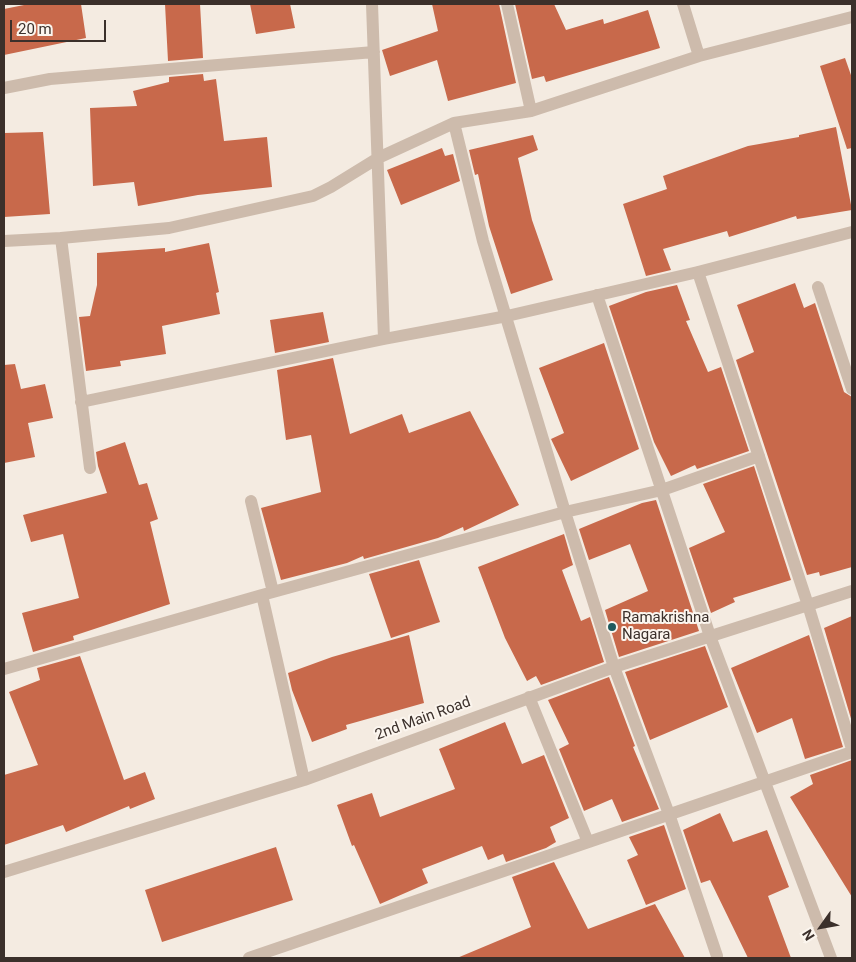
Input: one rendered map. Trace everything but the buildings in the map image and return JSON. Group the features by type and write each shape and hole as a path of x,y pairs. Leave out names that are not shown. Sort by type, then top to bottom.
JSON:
{"street":[{"path":"372,4 384,339"},
{"path":"507,4 531,110"},
{"path":"683,4 699,56"},
{"path":"4,241 169,228 313,196 378,158 454,123 531,110 699,56 852,16"},
{"path":"4,88 50,79 374,52"},
{"path":"454,123 483,241 565,512 614,667 669,814 717,956"},
{"path":"81,402 384,339 506,316 698,272 852,232"},
{"path":"61,238 90,468"},
{"path":"249,958 764,782 852,750 808,605 698,272"},
{"path":"818,287 852,389"},
{"path":"597,295 710,636 831,958"},
{"path":"4,668 268,593 565,512 662,490 759,456"},
{"path":"250,501 304,780"},
{"name":"2nd Main Road","path":"4,872 304,780 614,667 852,591"},
{"path":"530,698 588,842"}],"place":[{"name":"Ramakrishna Nagara","path":"612,627"}]}
